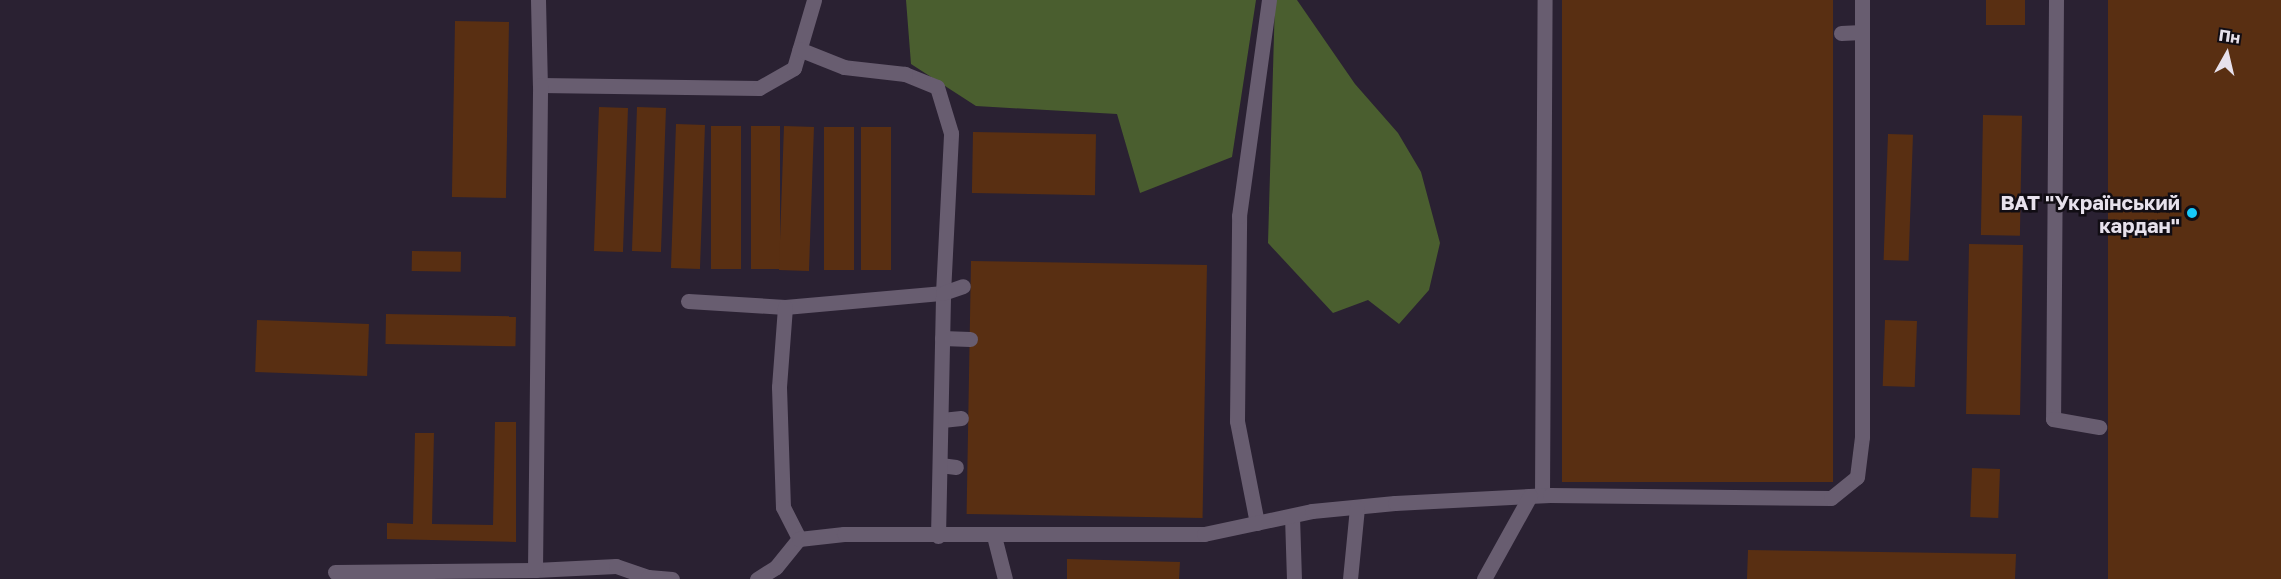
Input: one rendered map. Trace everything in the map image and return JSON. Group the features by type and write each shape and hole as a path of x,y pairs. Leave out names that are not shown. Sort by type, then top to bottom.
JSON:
{"street":[{"path":"535,570 540,84 538,0"},
{"path":"540,84 759,88 794,68 814,0"},
{"path":"1257,523 1237,421 1239,216 1269,0"},
{"path":"1484,579 1536,496 1545,0"},
{"path":"758,579 776,567 799,539 844,534 994,536 1204,534 1292,516 1357,507 1536,496 1831,498 1857,477 1862,437 1862,0"},
{"path":"2056,0 2053,419 2099,427"},
{"path":"1841,33 1862,32"},
{"path":"799,49 844,67 905,74 937,87 951,133 942,338 942,420 948,466 938,536"},
{"path":"688,302 785,307 943,293 963,286"},
{"path":"785,307 779,387 783,507 799,539"},
{"path":"942,338 970,339"},
{"path":"942,420 961,418"},
{"path":"1350,579 1357,507"},
{"path":"1292,516 1294,579"},
{"path":"994,536 1005,579"},
{"path":"335,572 535,570 616,566 648,577 672,579"}],"green space":[{"path":"906,0 1256,0 1232,157 1140,193 1117,114 976,106 911,64"},
{"path":"1275,0 1297,0 1355,84 1398,133 1421,172 1440,243 1429,290 1399,324 1368,300 1333,313 1268,243"}],"building":[{"path":"1562,0 1833,0 1833,482 1562,482"},
{"path":"1986,0 2025,0 2025,25 1986,25"},
{"name":"ВАТ \"Український кардан\"","path":"2108,0 2281,0 2281,579 2108,579"},
{"path":"455,21 509,22 506,198 452,197"},
{"path":"599,107 628,108 623,252 594,251"},
{"path":"637,107 666,108 661,252 632,251"},
{"path":"1983,115 2022,116 2020,236 1981,235"},
{"path":"676,124 705,125 700,269 671,268"},
{"path":"711,126 741,126 741,269 711,269"},
{"path":"751,126 780,126 780,269 751,269"},
{"path":"784,126 814,127 809,271 779,270"},
{"path":"824,127 854,127 854,270 824,270"},
{"path":"861,127 891,127 891,270 861,270"},
{"path":"973,132 1096,134 1095,195 972,193"},
{"path":"1888,134 1913,135 1909,261 1884,260"},
{"path":"1969,244 2023,245 2020,415 1966,414"},
{"path":"412,251 461,252 461,272 412,271"},
{"path":"971,261 1207,265 1203,518 967,514"},
{"path":"386,314 516,316 515,346 385,344"},
{"path":"257,320 369,324 367,376 255,372"},
{"path":"1885,320 1917,321 1915,387 1883,386"},
{"path":"495,422 516,422 516,542 387,539 387,523 413,524 415,433 434,433 432,524 493,525"},
{"path":"1972,468 2000,469 1998,518 1970,517"},
{"path":"1748,550 2016,554 2015,579 1747,579"},
{"path":"1067,559 1180,562 1179,579 1067,579"}],"place":[{"name":"ВАТ \"Український кардан\"","path":"2192,213"}]}
